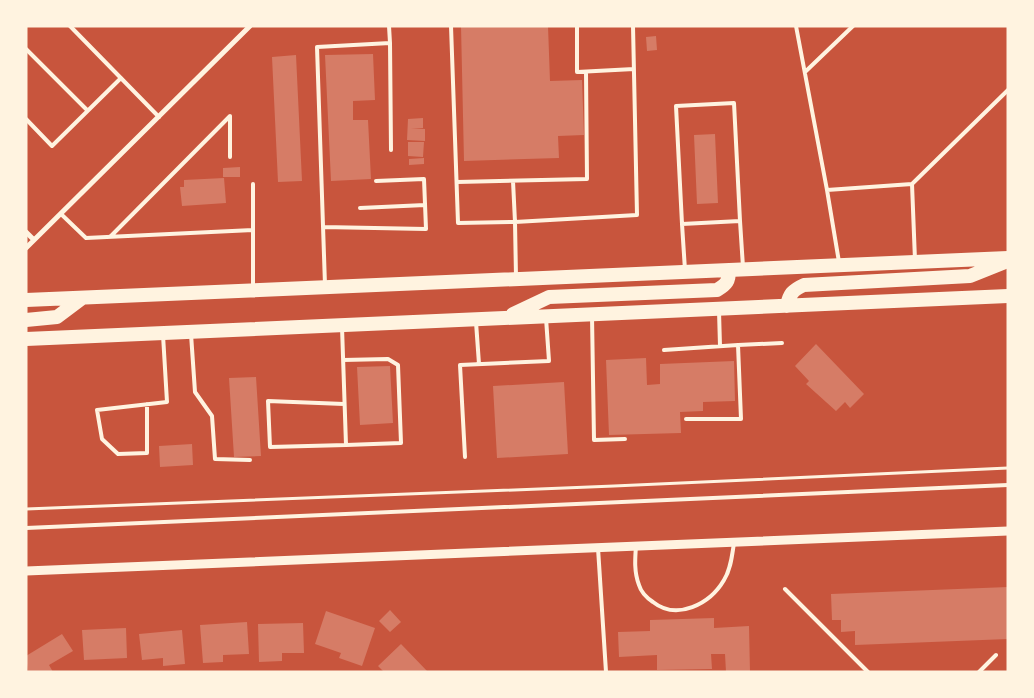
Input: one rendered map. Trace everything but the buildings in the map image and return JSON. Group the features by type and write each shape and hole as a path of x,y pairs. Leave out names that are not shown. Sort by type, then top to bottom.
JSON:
{"highway":[{"path":"26,300 840,265 1008,260"},
{"path":"787,306 789,296 795,289 804,285 970,276 1008,260"},
{"path":"506,318 549,298 717,290 726,285 729,280 729,270"},
{"path":"26,339 1008,296"},
{"path":"26,320 57,317 81,299"}],"street":[{"path":"26,248 250,26"},
{"path":"26,232 34,240"},
{"path":"26,571 1008,530"}],"lane":[{"path":"70,26 159,117"},
{"path":"389,26 391,150"},
{"path":"451,26 458,223 515,222 637,215 633,26"},
{"path":"577,26 577,72 634,69"},
{"path":"796,26 840,265"},
{"path":"805,72 853,26"},
{"path":"325,287 317,47 390,43"},
{"path":"26,49 87,110"},
{"path":"457,182 587,179 586,72"},
{"path":"26,119 52,146 121,78"},
{"path":"827,190 912,184 1008,90"},
{"path":"686,272 676,106 734,103 743,269"},
{"path":"110,237 230,116 230,157"},
{"path":"323,227 426,229 424,179 376,181"},
{"path":"513,181 516,279"},
{"path":"252,291 253,184"},
{"path":"912,184 916,262"},
{"path":"360,208 425,205"},
{"path":"62,214 86,238 253,230"},
{"path":"682,224 740,221"},
{"path":"720,309 720,346"},
{"path":"592,314 594,440 625,439"},
{"path":"465,457 460,365 548,361 545,316"},
{"path":"476,319 479,364"},
{"path":"342,325 346,445"},
{"path":"191,332 195,392 212,416 215,459 250,460"},
{"path":"147,404 147,453 118,454 102,439 97,410 147,404 168,402 163,333"},
{"path":"664,350 782,343"},
{"path":"686,419 741,419 738,345"},
{"path":"343,360 388,359 398,365 401,444 270,447 268,402 344,404"},
{"path":"26,528 1008,485"},
{"path":"636,546 635,567 639,586 648,598 659,607 669,611 685,610 700,604 714,593 724,580 730,565 734,540"},
{"path":"598,548 606,672"},
{"path":"785,589 868,672"},
{"path":"979,672 996,655"}],"path":[{"path":"26,509 614,486 1008,468"}]}
